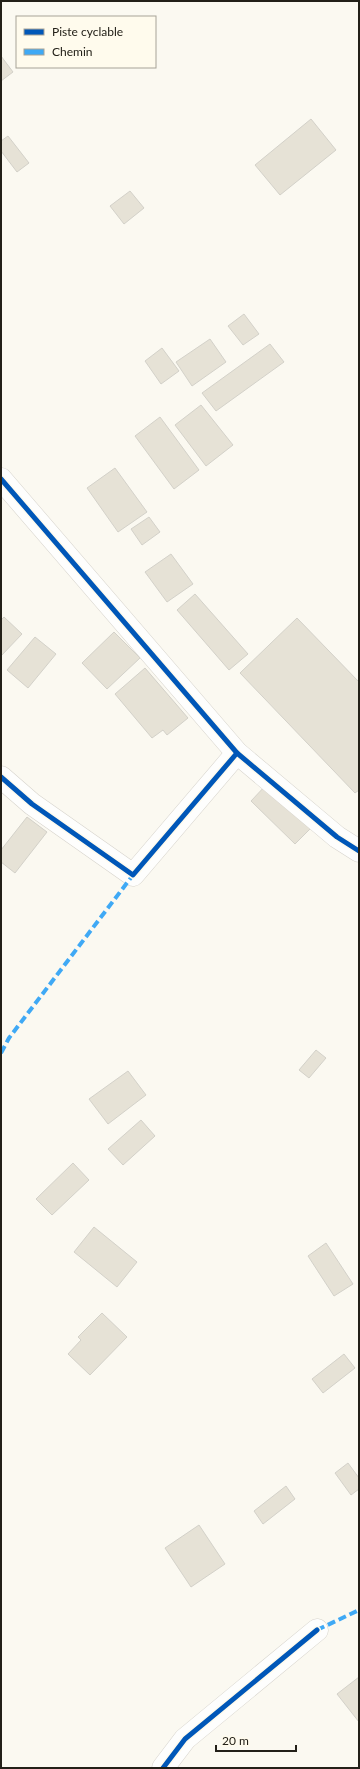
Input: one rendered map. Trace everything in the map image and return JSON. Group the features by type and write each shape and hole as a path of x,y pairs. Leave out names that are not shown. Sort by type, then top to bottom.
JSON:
{"street":[{"path":"1,479 237,753 337,837 359,851"},
{"path":"1,778 32,804 133,875 237,753"},
{"path":"163,1768 184,1739 317,1630"}],"building":[{"path":"1,56 13,72 1,81"},
{"path":"311,119 336,150 280,195 255,165"},
{"path":"8,136 29,163 17,172 1,151 1,141"},
{"path":"130,191 144,208 124,224 110,206"},
{"path":"244,314 259,334 243,345 228,326"},
{"path":"210,339 226,362 192,386 176,362"},
{"path":"270,344 284,362 216,411 202,393"},
{"path":"162,348 179,371 161,384 145,361"},
{"path":"201,405 233,445 206,466 175,425"},
{"path":"160,417 199,470 174,489 135,436"},
{"path":"115,468 147,512 118,532 87,488"},
{"path":"149,517 160,532 142,545 131,529"},
{"path":"171,554 193,584 167,602 145,572"},
{"path":"195,594 248,654 229,670 177,610"},
{"path":"4,617 22,634 1,656 1,620"},
{"path":"297,618 359,682 359,790 355,793 240,673"},
{"path":"114,632 140,658 107,689 82,663"},
{"path":"35,637 56,654 28,688 7,670"},
{"path":"145,668 188,718 167,735 163,730 152,738 115,694"},
{"path":"267,784 312,827 295,844 251,801"},
{"path":"27,817 47,832 15,873 1,862 1,850"},
{"path":"316,1050 326,1058 309,1078 299,1070"},
{"path":"128,1071 146,1095 108,1124 89,1099"},
{"path":"141,1120 155,1136 123,1165 108,1149"},
{"path":"73,1163 89,1180 52,1215 36,1199"},
{"path":"94,1227 137,1262 117,1287 74,1252"},
{"path":"326,1243 353,1284 334,1296 308,1256"},
{"path":"102,1313 127,1337 90,1375 68,1354 81,1340 78,1337"},
{"path":"344,1354 355,1368 323,1393 312,1379"},
{"path":"348,1463 359,1478 359,1489 351,1495 335,1473"},
{"path":"286,1486 295,1499 263,1524 254,1511"},
{"path":"199,1525 225,1564 191,1587 165,1548"},
{"path":"359,1677 359,1722 337,1694"}],"marked path":[{"path":"1,1053 9,1038 133,875"},
{"path":"317,1630 359,1610"}],"cycle path":[{"path":"1,479 237,753 337,837 359,851"},
{"path":"1,777 32,804 133,875 237,753"},
{"path":"163,1768 185,1739 317,1630"}]}
